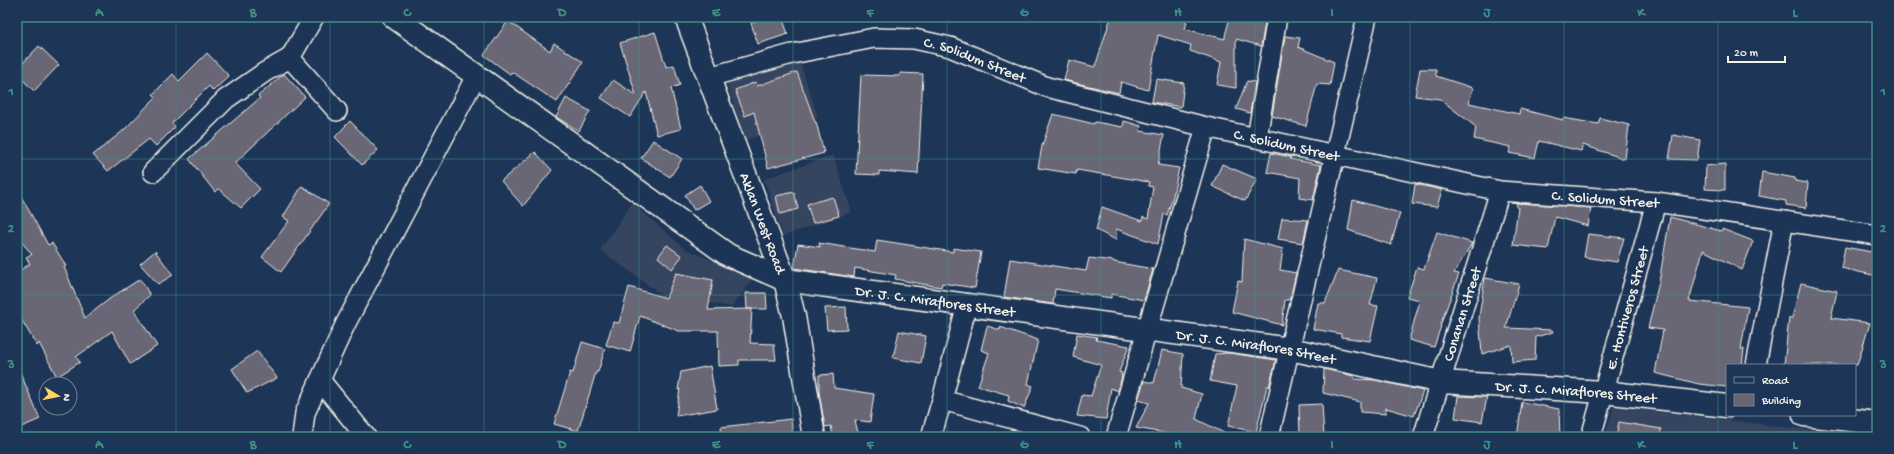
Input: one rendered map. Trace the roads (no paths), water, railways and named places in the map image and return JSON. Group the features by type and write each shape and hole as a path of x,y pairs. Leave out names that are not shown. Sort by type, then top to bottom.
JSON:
{"street":[{"path":"153,172 226,99 265,72 290,58 314,17"},
{"name":"Dr. J. C. Miraflores Street","path":"394,17 728,256 785,280 1290,349 1440,382 1603,392 1726,406"},
{"name":"Aklan West Road","path":"686,17 785,280 794,316 814,437"},
{"path":"1257,138 1277,17"},
{"path":"1270,437 1368,17"},
{"name":"C. Solidum Street","path":"709,77 792,54 874,38 914,39 950,47 1047,88 1206,127 1500,191 1656,202 1877,235"},
{"path":"290,58 337,111"},
{"path":"302,437 305,413 345,325 476,76"},
{"path":"1116,437 1206,127"},
{"name":"Conanan Street","path":"1423,437 1500,191"},
{"name":"E. Hontiveros Street","path":"1591,437 1656,202"},
{"path":"1756,364 1784,221"},
{"path":"930,437 942,400 967,305"},
{"path":"320,380 366,437"},
{"path":"942,400 1080,437"},
{"path":"1813,416 1877,423"}]}
